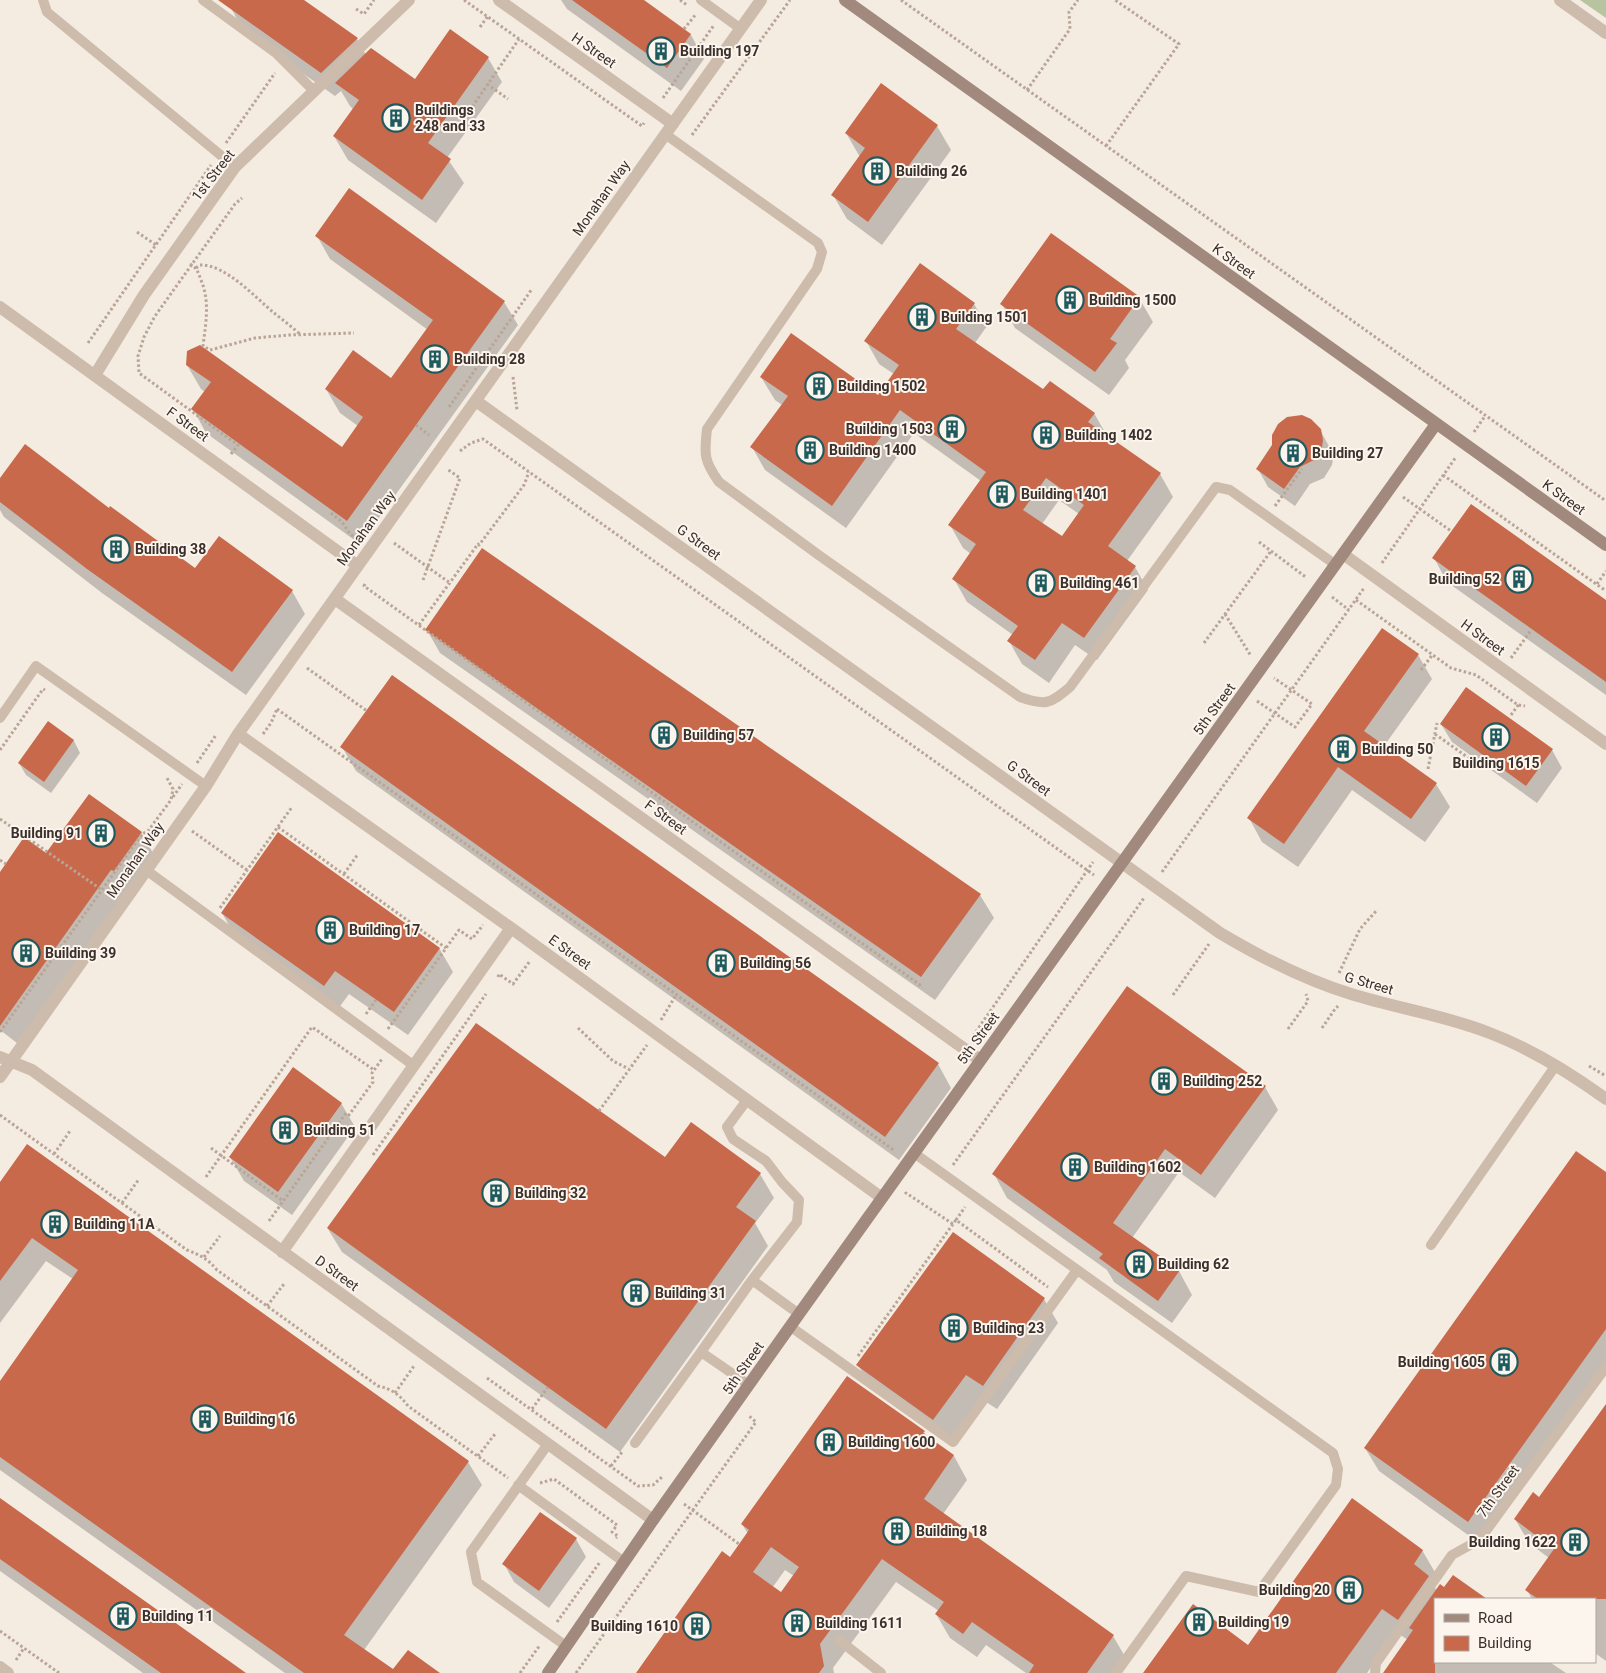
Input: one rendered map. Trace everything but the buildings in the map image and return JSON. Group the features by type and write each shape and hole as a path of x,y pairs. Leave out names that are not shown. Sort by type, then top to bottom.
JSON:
{"street":[{"name":"1st Street","path":"95,375 144,295 235,167 409,0"},
{"name":"H Street","path":"498,0 654,110 669,129"},
{"name":"Monahan Way","path":"0,1076 5,1059 146,870 206,786 238,734 762,0"},
{"name":"K Street","path":"845,0 1606,545"},
{"path":"1560,0 1606,33"},
{"name":"F Street","path":"0,307 358,566"},
{"name":"G Street","path":"476,401 1220,933 1259,956 1305,977 1353,995 1467,1024 1510,1042 1556,1065 1606,1099"},
{"name":"5th Street","path":"548,1673 653,1520 799,1314 1436,424"},
{"name":"H Street","path":"1339,559 1373,576 1606,744"},
{"name":"F Street","path":"335,599 980,1060"},
{"name":"E Street","path":"238,734 511,928 882,1198"},
{"path":"282,1252 511,928"},
{"name":"D Street","path":"5,1059 32,1070 653,1520"},
{"path":"0,1667 8,1673"}],"lane":[{"path":"43,0 46,12 235,167"},
{"path":"203,0 276,53 314,91"},
{"path":"701,0 741,29"},
{"path":"669,129 818,243 822,252 818,269 707,430 705,449 707,466 718,482 1020,697 1038,703 1056,699 1070,687 1216,486 1230,490 1267,517 1339,559"},
{"path":"0,718 36,666 206,786"},
{"path":"146,870 413,1065"},
{"path":"1431,1246 1556,1065"},
{"path":"635,1443 752,1280 797,1222 799,1200 766,1161 733,1139 727,1127 747,1100"},
{"path":"914,1153 1333,1453 1338,1469 1336,1485 1259,1592 1186,1576 1116,1673"},
{"path":"791,1327 953,1442 1078,1270"},
{"path":"752,1280 799,1314"},
{"path":"701,1352 749,1385"},
{"name":"7th Street","path":"1375,1673 1376,1663 1452,1555 1479,1540 1606,1367"},
{"path":"548,1444 471,1552 477,1582 566,1646"},
{"path":"519,1483 624,1562"},
{"path":"839,1640 881,1673"}],"path":[{"path":"356,9 364,14 374,0"},
{"path":"464,0 642,126 722,15"},
{"path":"901,0 1606,501"},
{"path":"1027,90 1070,29 1069,12 1078,0"},
{"path":"1106,146 1179,44 1115,0"},
{"path":"684,29 697,12"},
{"path":"480,27 488,16"},
{"path":"461,123 519,39"},
{"path":"88,344 284,61"},
{"path":"488,84 508,99"},
{"path":"222,467 238,445 139,373 138,356 144,337 156,316 191,264 235,204 242,198"},
{"path":"138,232 156,245 196,268 206,293 207,317 203,346 210,350 255,338 354,334"},
{"path":"196,268 200,265 208,264 220,269 258,298 301,335"},
{"path":"446,410 532,289"},
{"path":"946,1176 1485,416"},
{"path":"416,425 429,435 424,443"},
{"path":"456,457 460,451 471,443 483,439 1106,884"},
{"path":"442,476 452,463"},
{"path":"423,580 460,478 448,469"},
{"path":"1267,517 1302,469"},
{"path":"419,625 524,485 529,472"},
{"path":"1444,475 1606,591"},
{"path":"1391,488 1451,531"},
{"path":"331,513 356,538 361,530"},
{"path":"389,550 400,535"},
{"path":"1260,542 1349,610"},
{"path":"394,543 450,583"},
{"path":"1204,644 1271,551"},
{"path":"1597,584 1606,572"},
{"path":"369,578 364,586 923,987"},
{"path":"1356,600 1451,668 1476,674 1518,705 1528,707"},
{"path":"1510,661 1532,630"},
{"path":"1421,670 1432,654"},
{"path":"307,668 367,711"},
{"path":"0,750 43,689 51,694"},
{"path":"1244,692 1295,727 1303,716"},
{"path":"277,709 895,1151"},
{"path":"1428,769 1437,723"},
{"path":"1435,734 1477,764 1483,755"},
{"path":"0,1032 142,834 148,831 171,800 173,789 167,777"},
{"path":"217,912 292,807"},
{"path":"0,818 102,890"},
{"path":"278,826 446,948"},
{"path":"191,830 247,870"},
{"path":"344,874 358,854"},
{"path":"0,860 6,864"},
{"path":"1348,977 1338,974 1360,929 1377,910"},
{"path":"380,1040 459,930 472,939 483,924"},
{"path":"1173,995 1210,941"},
{"path":"599,1111 630,1069 676,995"},
{"path":"206,1177 312,1027 374,1070"},
{"path":"578,1028 613,1061 630,1069"},
{"path":"268,1221 346,1113 349,1115 373,1082 372,1073 390,1048"},
{"path":"1583,1062 1606,1076"},
{"path":"0,1114 187,1250 204,1257 217,1270 378,1386 389,1389 401,1397 408,1406 509,1478 532,1486 554,1479 617,1525 612,1532 618,1536 520,1673"},
{"path":"54,1154 70,1131"},
{"path":"211,1148 283,1200"},
{"path":"122,1203 139,1180"},
{"path":"901,1200 906,1193 953,1224"},
{"path":"858,1356 967,1204"},
{"path":"956,1220 1054,1292"},
{"path":"204,1257 220,1236"},
{"path":"267,1306 284,1284"},
{"path":"532,1409 548,1387"},
{"path":"576,1673 756,1422 747,1416 753,1408"},
{"path":"478,1456 495,1434"},
{"path":"611,1466 622,1452"},
{"path":"655,1483 740,1544"},
{"path":"0,1631 59,1673"}],"green space":[{"path":"1580,0 1606,0 1606,18"}],"place":[{"name":"Building 197","path":"661,51"},
{"name":"Buildings 248 and 33","path":"396,118"},
{"name":"Building 26","path":"877,171"},
{"name":"Building 1500","path":"1070,300"},
{"name":"Building 1501","path":"922,317"},
{"name":"Building 28","path":"435,359"},
{"name":"Building 1502","path":"819,386"},
{"name":"Building 1503","path":"952,429"},
{"name":"Building 1402","path":"1046,435"},
{"name":"Building 1400","path":"810,450"},
{"name":"Building 27","path":"1293,453"},
{"name":"Building 1401","path":"1002,494"},
{"name":"Building 38","path":"116,549"},
{"name":"Building 52","path":"1519,579"},
{"name":"Building 461","path":"1041,583"},
{"name":"Building 57","path":"664,735"},
{"name":"Building 1615","path":"1496,737"},
{"name":"Building 50","path":"1343,749"},
{"name":"Building 91","path":"101,833"},
{"name":"Building 17","path":"330,930"},
{"name":"Building 39","path":"26,953"},
{"name":"Building 56","path":"721,963"},
{"name":"Building 252","path":"1164,1081"},
{"name":"Building 51","path":"285,1130"},
{"name":"Building 1602","path":"1075,1167"},
{"name":"Building 32","path":"496,1193"},
{"name":"Building 11A","path":"55,1224"},
{"name":"Building 62","path":"1139,1264"},
{"name":"Building 31","path":"636,1293"},
{"name":"Building 23","path":"954,1328"},
{"name":"Building 1605","path":"1504,1362"},
{"name":"Building 16","path":"205,1419"},
{"name":"Building 1600","path":"829,1442"},
{"name":"Building 18","path":"897,1531"},
{"name":"Building 1622","path":"1575,1542"},
{"name":"Building 20","path":"1349,1590"},
{"name":"Building 11","path":"123,1616"},
{"name":"Building 19","path":"1199,1622"},
{"name":"Building 1611","path":"797,1623"},
{"name":"Building 1610","path":"697,1626"}]}
